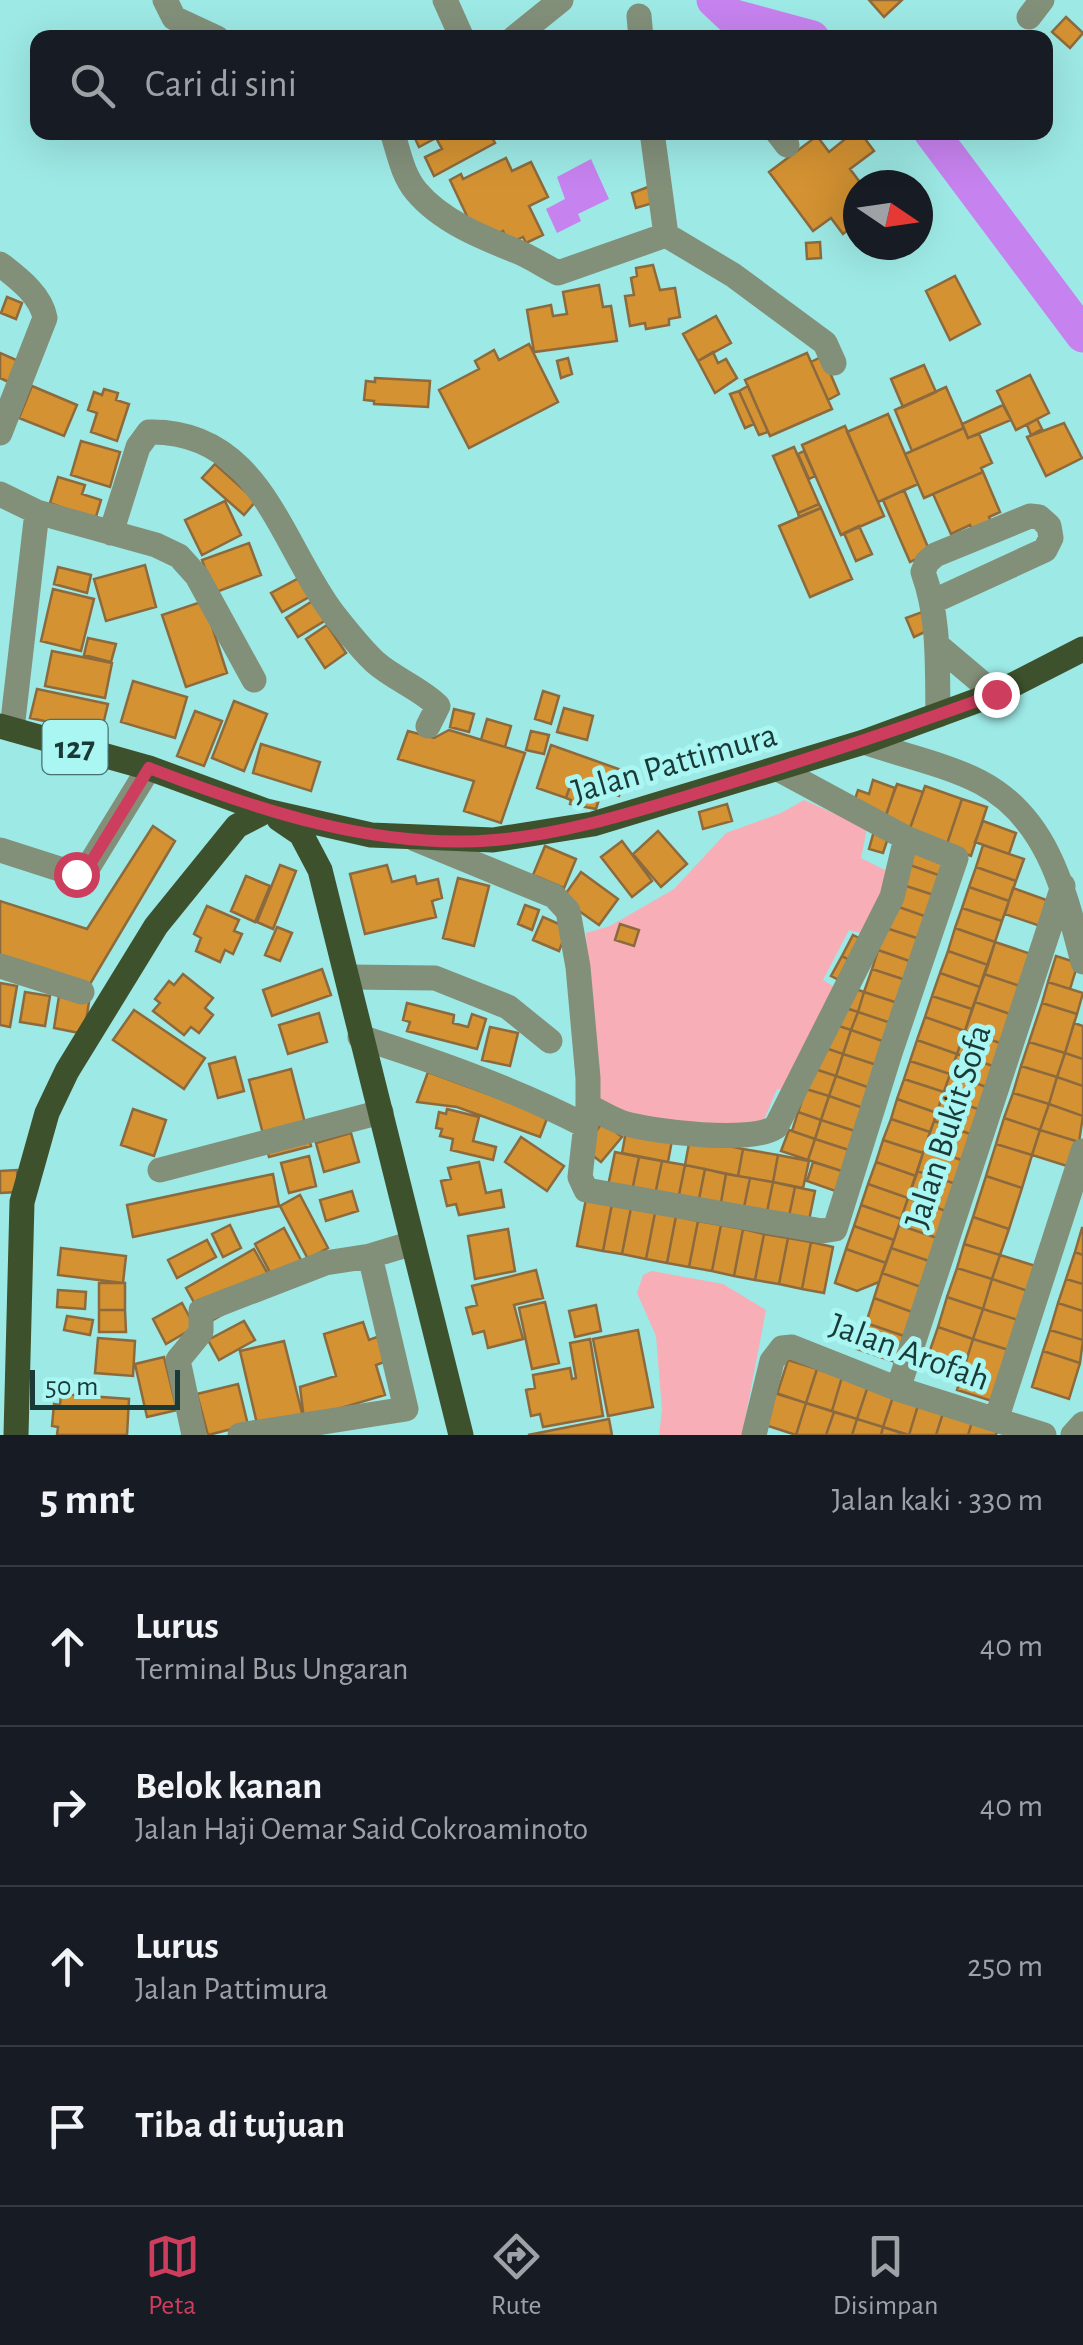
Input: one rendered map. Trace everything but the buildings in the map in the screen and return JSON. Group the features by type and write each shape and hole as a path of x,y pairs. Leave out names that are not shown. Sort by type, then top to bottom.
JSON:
{"main road":[{"name":"Jalan Pattimura","path":"266,811 371,834 410,837 493,840 556,832 864,742 996,694 1083,650"},
{"name":"127","path":"6,727 149,768 266,811"},
{"path":"16,1435 8,1398 11,1203 54,1099 156,926 236,826 266,811 301,834 320,870 461,1435"},
{"path":"320,870 326,854 339,843 371,834"}],"street":[{"path":"164,0 174,18 200,30"},
{"path":"445,0 458,30"},
{"path":"524,30 561,0"},
{"path":"394,140 404,172 427,201 484,240 520,252 558,273 666,235"},
{"path":"653,140 666,235"},
{"path":"666,235 733,275 825,343 834,363"},
{"path":"0,264 33,294 45,318 0,433"},
{"path":"111,533 138,447 149,432 216,447 256,487 334,616 374,661 438,706 428,726"},
{"path":"0,494 37,512 166,549 188,563 254,680"},
{"path":"6,727 37,512"},
{"path":"934,601 1045,550 1049,526 1039,517 1030,516 927,562 923,572 934,601 938,645 938,715"},
{"path":"938,645 996,694"},
{"path":"864,742 979,782 1010,802 1036,831 1063,886 1083,962"},
{"path":"0,850 81,873 149,768"},
{"path":"410,837 554,896 568,911 578,967 586,1115 580,1177 586,1190 835,1229 956,858 906,838 778,769"},
{"path":"360,1037 586,1115 742,1138 767,1133 776,1126 886,911 906,838"},
{"name":"Jalan Bukit Sofa","path":"898,1388 1063,886"},
{"path":"0,966 82,992"},
{"path":"348,977 435,978 508,1007 550,1041"},
{"path":"160,1170 380,1112"},
{"path":"996,1420 1083,1151"},
{"path":"194,1435 178,1360 201,1332 202,1311 325,1264 413,1243"},
{"path":"240,1435 406,1410 370,1256"},
{"name":"Jalan Arofah","path":"754,1435 772,1361 782,1348 792,1347 898,1388 1044,1435"},
{"path":"1073,1435 1083,1424"}],"shaded area":[{"path":"591,159 609,199 578,214 581,221 557,233 546,209 565,199 557,177"},
{"path":"804,800 867,828 861,858 889,872 864,934 849,930 823,980 836,988 789,1090 777,1089 763,1122 743,1135 633,1115 601,1103 590,1035 586,933 610,926 674,889 726,833 781,813"},
{"path":"652,1271 723,1284 766,1310 742,1435 659,1435 662,1410 656,1336 637,1293 643,1275"}],"waterway":[{"path":"714,0 731,16 783,30"},
{"path":"937,140 1083,335"}],"route":[{"path":"76,874 87,869 149,768 266,811 371,834 493,840 594,824 864,742 996,694"}]}
